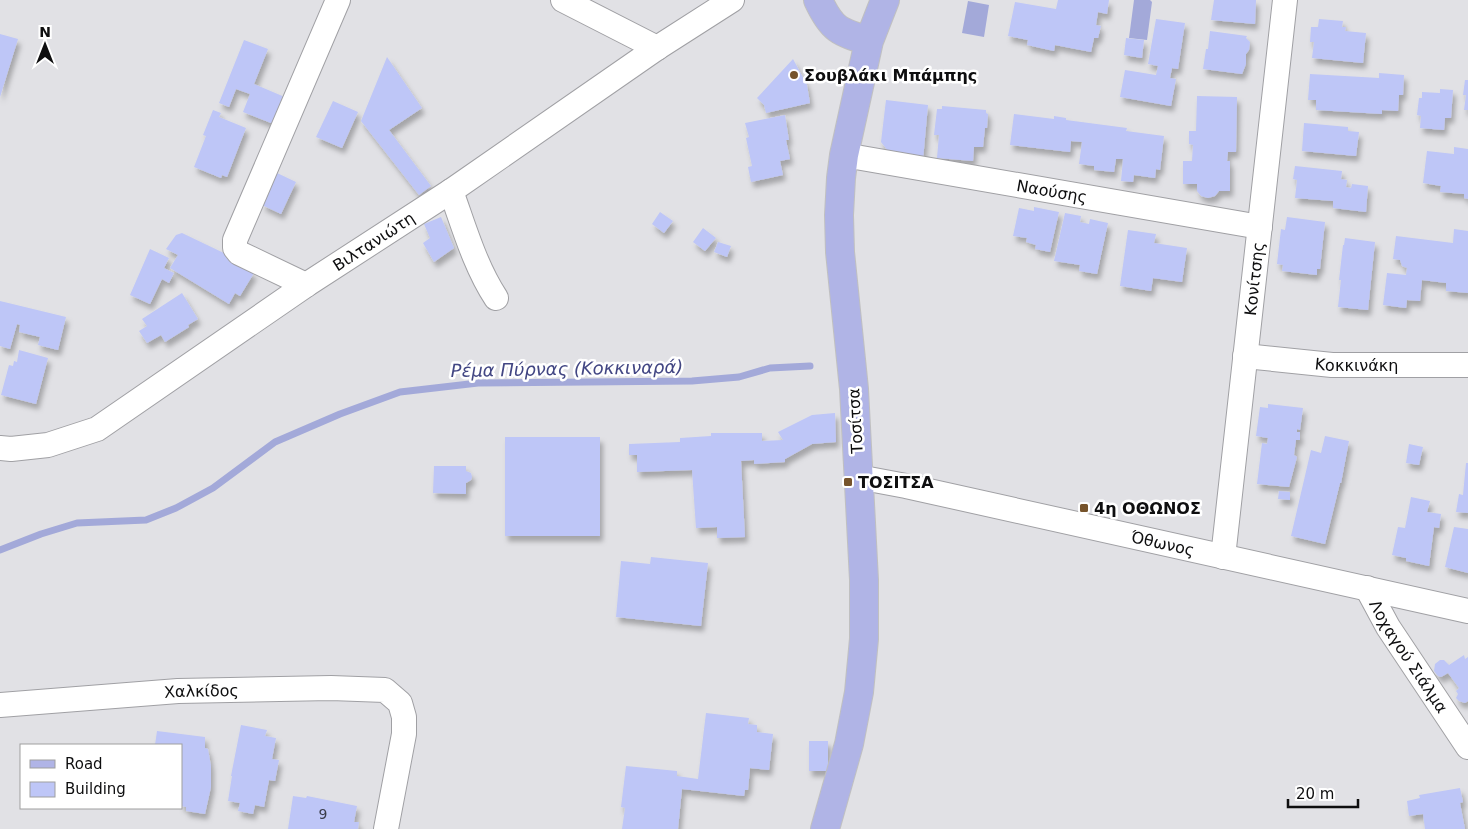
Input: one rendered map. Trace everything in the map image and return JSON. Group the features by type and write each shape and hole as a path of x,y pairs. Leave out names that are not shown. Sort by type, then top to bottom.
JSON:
{"main road":[{"path":"818,0 836,28 844,33 869,41"},
{"name":"Τοσίτσα","path":"824,829 849,744 860,683 864,639 864,580 854,389 840,252 839,215 844,155 877,2"}],"street":[{"path":"306,285 239,253 235,248 235,240 338,0"},
{"path":"563,0 657,48"},
{"name":"Βιλτανιώτη","path":"0,448 11,449 48,445 97,429 306,285 451,191 657,48 732,0"},
{"name":"Κονίτσης","path":"1223,557 1285,0"},
{"name":"Ναούσης","path":"844,155 1260,227"},
{"path":"451,191 479,267 496,298"},
{"name":"Κοκκινάκη","path":"1245,356 1332,365 1468,365"},
{"name":"Όθωνος","path":"858,477 906,486 1468,611"},
{"name":"Λοχαγού Σιάλμα","path":"1367,588 1388,627 1468,747"},
{"name":"Χαλκίδος","path":"0,705 178,691 331,688 385,690 400,703 404,717 404,734 386,829"}],"water":[{"path":"1134,0 1150,0 1152,2 1147,40 1129,38"},
{"path":"968,1 989,5 984,37 962,33"}],"building":[{"path":"1058,0 1109,0 1107,14 1098,12 1096,25 1101,26 1098,38 1094,38 1091,52 1055,45 1054,51 1027,45 1028,40 1008,36 1015,2 1056,9"},
{"path":"1214,0 1256,0 1255,24 1211,20"},
{"path":"1156,19 1185,23 1178,69 1172,68 1170,78 1176,79 1171,106 1120,97 1125,70 1156,75 1158,66 1148,64"},
{"path":"1319,19 1343,21 1342,27 1346,27 1345,31 1366,33 1363,63 1312,58 1314,42 1310,42 1311,27 1318,27"},
{"path":"1210,31 1247,36 1246,38 1250,42 1249,50 1246,54 1246,64 1242,74 1203,69"},
{"path":"0,34 18,39 0,97"},
{"path":"1126,38 1144,40 1142,58 1124,55"},
{"path":"244,40 268,49 254,84 287,98 276,125 243,112 250,94 236,89 229,107 219,103"},
{"path":"387,57 422,108 389,130 431,186 419,195 361,121"},
{"path":"793,59 807,85 810,103 766,113 764,105 757,98"},
{"path":"1379,73 1404,75 1403,95 1399,95 1398,111 1382,110 1382,114 1316,110 1316,100 1308,100 1310,74 1379,78"},
{"path":"1465,80 1468,80 1468,110 1464,110"},
{"path":"1440,89 1453,90 1451,118 1445,118 1444,130 1420,128 1421,116 1417,115 1419,98 1422,98 1422,92 1440,93"},
{"path":"1197,96 1237,97 1236,152 1228,152 1227,161 1230,161 1230,191 1219,191 1215,196 1208,198 1201,196 1197,191 1197,184 1183,184 1183,161 1192,161 1193,145 1189,144 1189,131 1196,131"},
{"path":"886,100 928,105 923,160 892,156 881,142"},
{"path":"333,101 358,112 342,148 316,137"},
{"path":"942,106 986,110 988,114 987,128 985,128 983,147 974,147 973,161 937,158 939,135 934,135 937,109 942,109"},
{"path":"213,110 221,113 219,117 246,128 227,177 222,175 221,178 194,167 206,136 203,135"},
{"path":"1014,114 1054,119 1054,116 1066,118 1066,120 1127,128 1126,131 1164,136 1160,170 1156,169 1155,178 1134,175 1133,182 1121,181 1123,159 1116,159 1114,172 1094,170 1094,166 1079,164 1082,142 1071,141 1070,152 1010,145"},
{"path":"785,115 789,140 786,140 790,159 780,161 783,175 751,182 748,167 752,166 746,138 749,137 745,123"},
{"path":"1304,123 1348,127 1348,131 1359,132 1356,156 1302,151"},
{"path":"1454,147 1468,149 1468,199 1464,198 1464,194 1440,192 1441,186 1423,183 1427,151 1454,154"},
{"path":"1295,166 1342,171 1341,179 1347,180 1346,187 1351,188 1352,184 1368,186 1366,212 1333,208 1333,201 1295,198 1297,180 1293,179"},
{"path":"277,173 296,182 281,214 262,205"},
{"path":"1034,207 1059,212 1050,252 1035,249 1036,245 1026,242 1027,238 1013,236 1019,208 1034,211"},
{"path":"660,212 673,221 664,233 652,224"},
{"path":"1065,213 1081,216 1080,222 1089,224 1090,219 1108,223 1097,274 1079,271 1080,265 1054,261"},
{"path":"441,217 454,248 434,262 423,243 430,238 424,224"},
{"path":"1287,217 1325,222 1320,269 1317,269 1317,275 1282,271 1283,265 1277,264 1281,229 1285,230"},
{"path":"703,228 716,238 705,251 693,242"},
{"path":"1454,229 1468,231 1468,293 1446,291 1446,283 1422,280 1420,301 1407,300 1406,308 1383,305 1387,273 1406,275 1407,268 1402,266 1400,260 1393,259 1396,236 1453,243"},
{"path":"1128,230 1156,234 1154,243 1187,248 1182,282 1153,278 1151,291 1120,286"},
{"path":"182,233 228,255 226,258 254,273 240,296 235,293 229,304 170,268 178,255 166,249 176,235"},
{"path":"1345,238 1375,242 1368,310 1338,307 1341,280 1339,280"},
{"path":"718,242 731,246 727,257 714,252"},
{"path":"150,249 169,258 164,268 174,273 169,283 162,279 150,304 130,295"},
{"path":"182,293 198,319 165,342 161,335 147,343 139,331 147,326 142,319"},
{"path":"0,301 66,317 58,350 38,345 40,337 19,332 20,325 17,324 10,349 0,346"},
{"path":"19,350 48,358 36,404 1,395 9,365 13,366 14,361 17,362"},
{"path":"1268,404 1303,408 1300,430 1297,429 1297,432 1300,432 1300,440 1296,440 1294,455 1297,457 1289,487 1257,484 1262,443 1267,444 1268,438 1256,436 1260,407 1268,408"},
{"path":"835,413 836,442 812,444 785,459 785,462 754,464 754,460 741,461 745,537 717,538 717,527 696,528 692,470 637,472 637,455 629,455 629,444 680,442 680,438 711,436 711,433 762,433 762,441 783,440 778,432 812,415"},
{"path":"1325,436 1349,441 1341,483 1325,544 1291,536 1311,450 1321,453"},
{"path":"505,437 600,437 600,536 505,536"},
{"path":"1409,444 1423,447 1419,465 1406,463"},
{"path":"1466,463 1468,463 1468,513 1456,512 1459,494 1463,495"},
{"path":"434,466 466,466 466,471 471,473 472,477 466,483 466,494 433,493"},
{"path":"1279,491 1290,492 1290,500 1278,499"},
{"path":"1411,497 1430,501 1427,512 1441,514 1439,528 1434,527 1429,566 1406,561 1406,558 1392,555 1398,527 1405,528"},
{"path":"1454,527 1468,529 1468,573 1445,567"},
{"path":"651,557 708,563 701,626 616,617 621,561 650,564"},
{"path":"1464,655 1465,659 1468,657 1468,701 1465,703 1456,698 1458,694 1456,691 1459,688 1448,673 1441,677 1434,671 1435,664 1440,660 1444,660 1449,665"},
{"path":"706,713 749,718 748,724 757,725 757,732 773,734 769,770 750,768 748,790 745,790 744,796 682,789 678,829 622,829 625,808 621,807 626,766 677,771 677,776 698,779"},
{"path":"241,725 267,730 265,736 276,738 272,759 279,760 275,781 269,780 264,807 255,805 253,814 238,811 240,803 228,801"},
{"path":"157,731 205,737 205,748 208,749 211,766 211,787 205,814 186,811 186,807 182,806 182,744 155,744"},
{"path":"809,741 828,741 828,771 809,771"},
{"path":"1460,788 1463,802 1460,803 1465,829 1425,829 1423,814 1409,816 1407,801 1420,798 1419,795"},
{"path":"293,796 306,798 307,796 357,806 354,822 359,822 358,829 288,829"}],"waterway":[{"name":"Ρέμα Πύρνας (Κοκκιναρά)","path":"0,550 41,534 77,523 146,520 176,508 213,488 275,442 340,414 400,392 478,383 692,381 739,377 770,368 810,366"}],"place":[{"name":"Σουβλάκι Μπάμπης","path":"794,75"},
{"name":"ΤΟΣΙΤΣΑ","path":"848,482"},
{"name":"4η ΟΘΩΝΟΣ","path":"1084,508"}]}
